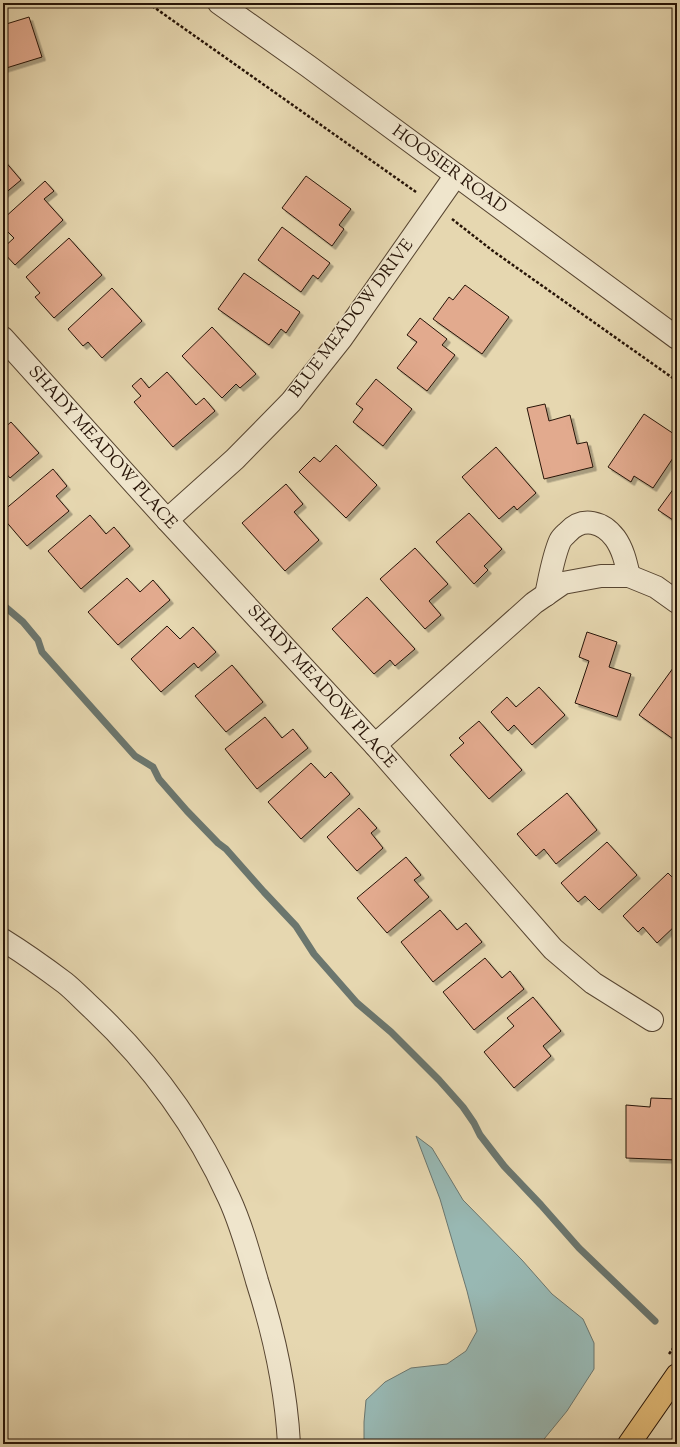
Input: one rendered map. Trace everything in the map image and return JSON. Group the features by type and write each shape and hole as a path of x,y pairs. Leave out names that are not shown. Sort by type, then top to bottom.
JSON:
{"main road":[{"path":"629,1444 677,1375"}],"street":[{"name":"HOOSIER ROAD","path":"219,3 308,66 677,338"},
{"name":"BLUE MEADOW DRIVE","path":"167,520 235,459 291,402 341,339 456,175"},
{"name":"SHADY MEADOW PLACE","path":"3,338 167,520 375,745 553,949 593,983 652,1020"},
{"path":"546,595 552,566 561,540 574,526 587,522 600,526 615,538 625,557 629,576"},
{"path":"375,745 534,603 563,583 601,576 629,576 656,587 677,602"},
{"path":"6,947 66,984 115,1030 159,1080 197,1136 229,1198 269,1318 282,1377 289,1444"}],"path":[{"path":"148,3 435,205 488,247 677,381"}],"water":[{"path":"416,1136 432,1148 463,1200 522,1260 552,1294 583,1319 594,1343 594,1369 567,1411 540,1444 364,1444 366,1400 385,1382 411,1368 447,1364 466,1351 477,1331 440,1199"}],"building":[{"path":"29,17 42,57 3,69 3,25"},
{"path":"3,159 21,180 3,195"},
{"path":"306,176 351,209 339,225 344,229 332,246 282,208"},
{"path":"45,181 54,191 44,199 63,220 15,265 3,252 3,248 14,238 3,227 3,219"},
{"path":"282,227 330,263 318,279 313,275 301,292 258,260"},
{"path":"69,238 102,275 54,318 35,297 40,293 26,277"},
{"path":"244,273 300,312 286,333 281,329 269,345 218,309"},
{"path":"465,285 509,317 482,354 433,319 449,297 453,300"},
{"path":"112,288 142,321 102,358 88,342 83,346 68,329"},
{"path":"420,318 447,339 442,345 455,355 427,391 397,368 417,342 407,335"},
{"path":"212,327 256,374 240,388 236,384 222,398 182,356"},
{"path":"167,372 196,405 204,398 215,411 173,447 134,402 141,396 132,386 141,378 149,388"},
{"path":"376,379 412,409 383,446 353,422 363,409 356,404"},
{"path":"545,404 549,421 570,415 577,444 587,442 593,467 544,479 527,408"},
{"path":"644,414 677,436 677,452 653,488 634,476 631,482 608,467"},
{"path":"11,422 39,453 10,478 3,470 3,429"},
{"path":"336,445 377,485 346,518 299,472 314,457 320,462"},
{"path":"496,447 536,493 517,510 514,506 499,519 462,477"},
{"path":"53,469 67,486 56,496 69,511 27,546 3,518 3,511"},
{"path":"286,484 303,504 294,512 319,540 285,571 242,523"},
{"path":"677,484 677,520 676,522 658,510"},
{"path":"469,513 502,549 484,566 488,570 474,584 436,542"},
{"path":"90,515 106,534 114,527 130,546 81,589 48,551"},
{"path":"415,548 448,584 429,601 441,615 425,629 380,579"},
{"path":"127,578 140,592 153,580 170,600 118,645 88,612"},
{"path":"367,597 415,649 395,666 390,660 374,674 332,629"},
{"path":"167,626 180,639 193,627 216,652 198,668 194,663 161,692 131,659"},
{"path":"587,632 617,642 609,667 631,674 617,717 575,703 589,661 579,657"},
{"path":"676,664 677,740 676,741 639,715"},
{"path":"232,665 263,702 226,732 195,696"},
{"path":"539,687 565,715 532,745 514,725 508,731 491,712 507,697 516,707"},
{"path":"265,717 282,738 293,729 308,748 257,789 225,749"},
{"path":"479,721 522,770 489,799 450,755 464,743 459,738"},
{"path":"311,763 325,778 331,772 350,794 301,839 268,802"},
{"path":"567,793 597,830 556,864 544,849 536,856 517,834"},
{"path":"359,808 377,828 371,833 383,848 357,871 327,837"},
{"path":"607,842 637,875 599,910 585,896 578,902 561,883"},
{"path":"406,857 421,875 414,880 429,897 387,933 357,898"},
{"path":"668,873 677,882 677,924 657,943 643,927 638,932 623,916"},
{"path":"440,910 457,930 466,923 482,942 433,982 401,942"},
{"path":"485,958 502,978 510,971 524,989 474,1030 443,992"},
{"path":"533,997 561,1031 543,1046 551,1056 514,1088 484,1052 514,1026 507,1018"},
{"path":"651,1098 677,1099 676,1160 626,1158 626,1105 650,1107"}],"waterway":[{"path":"3,605 23,622 38,640 42,652 135,756 153,767 159,779 187,811 218,843 226,849 296,926 314,954 357,1003 391,1032 439,1080 463,1107 480,1135 504,1166 579,1248 655,1321"}]}
